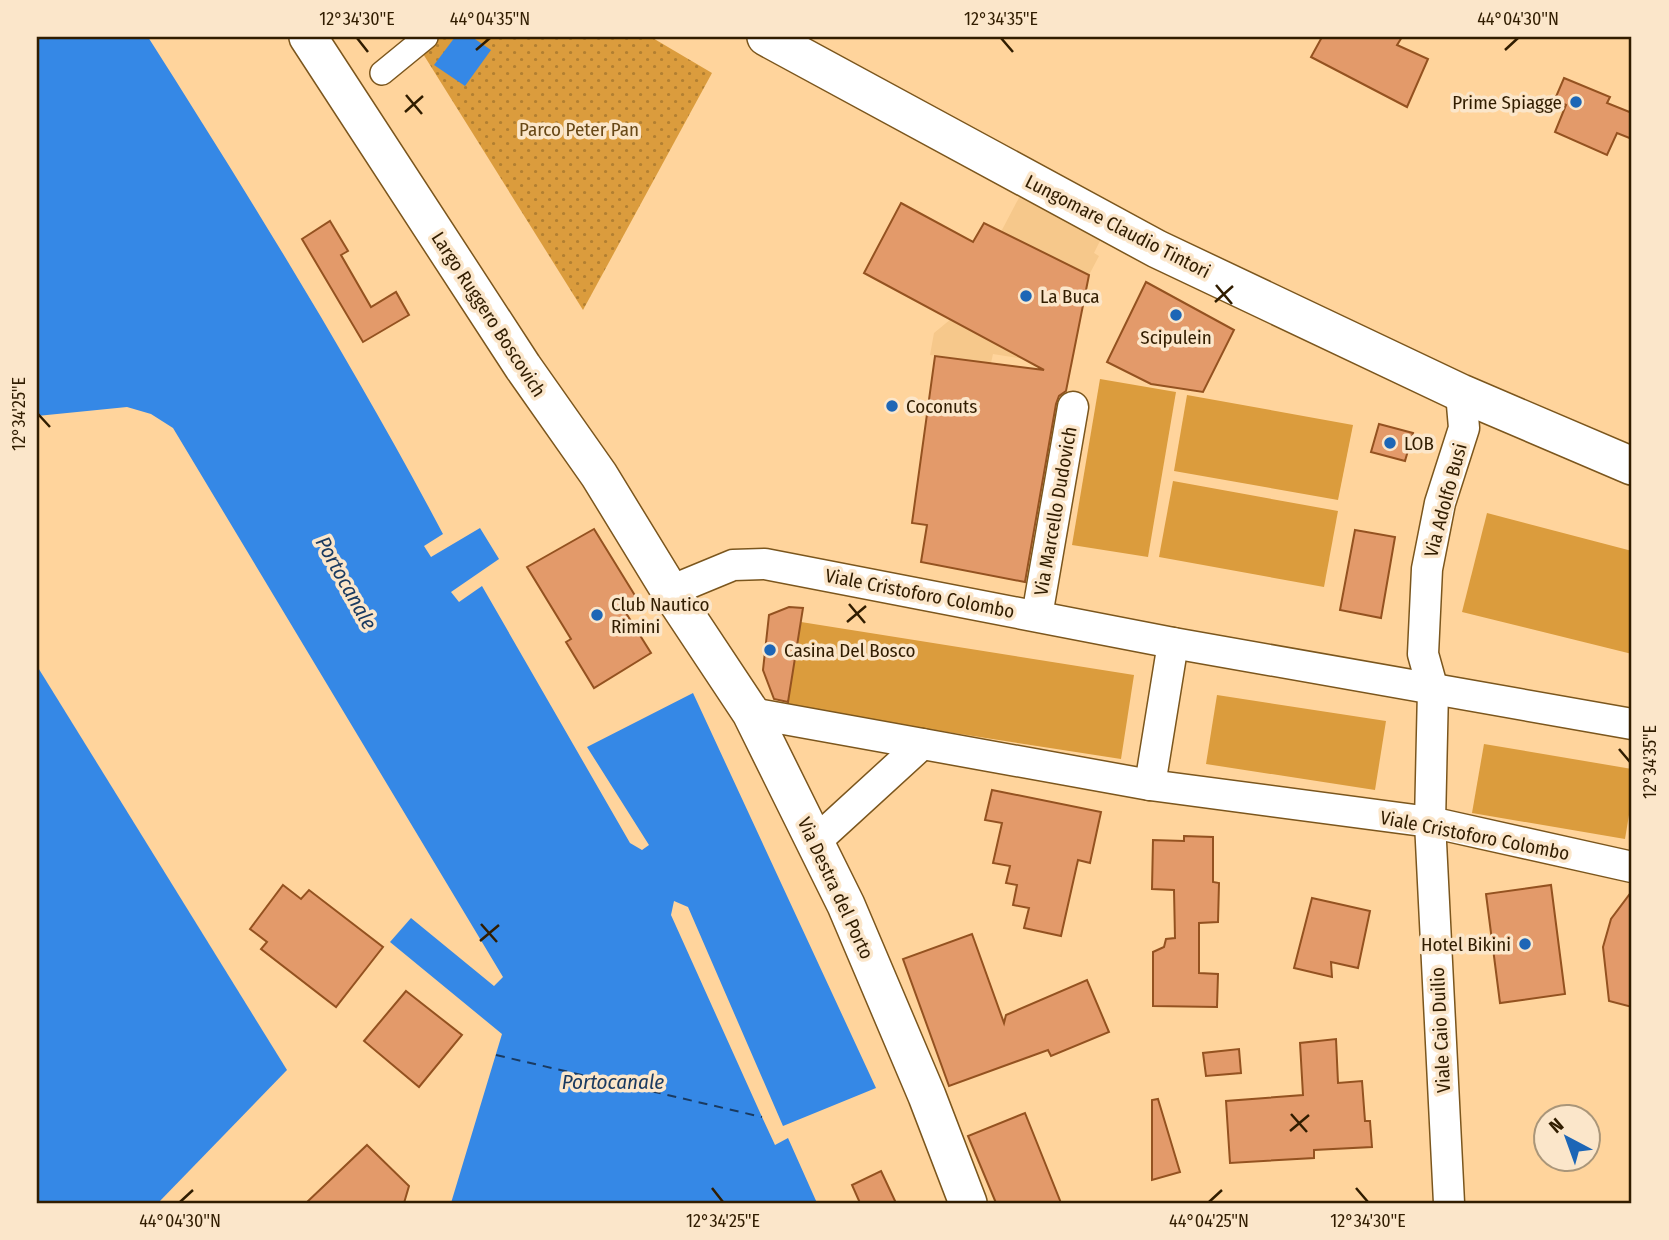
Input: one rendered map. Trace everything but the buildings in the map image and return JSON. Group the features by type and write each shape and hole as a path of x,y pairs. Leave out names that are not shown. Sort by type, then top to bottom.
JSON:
{"street":[{"name":"Largo Ruggero Boscovich","path":"308,37 523,367 599,475 670,591"},
{"path":"382,73 426,37"},
{"name":"Lungomare Claudio Tintori","path":"765,37 1147,244 1461,393 1632,466"},
{"name":"Via Adolfo Busi","path":"1433,690 1423,654 1427,569 1440,503 1464,428 1461,393"},
{"name":"Via Marcello Dudovich","path":"1037,616 1073,407"},
{"name":"Viale Cristoforo Colombo","path":"670,591 733,565 765,564 1172,643 1632,724"},
{"name":"Via Destra del Porto","path":"670,591 751,713 816,841 927,1096 968,1203"},
{"path":"1150,785 1172,643"},
{"name":"Viale Caio Duilio","path":"1433,690 1430,822 1449,1203"},
{"name":"Viale Cristoforo Colombo","path":"751,713 1150,785 1430,822 1632,867"},
{"path":"816,841 922,744"}],"shaded area":[{"name":"La Buca","path":"1022,192 1104,233 1094,253 1099,256 1089,275 1072,367 993,354 991,363 930,355 934,333 951,319 954,321"}],"green space":[{"name":"Parco Peter Pan","path":"435,37 651,37 712,73 583,310 420,49"},
{"path":"1100,379 1176,392 1148,557 1072,545"},
{"path":"1187,395 1353,425 1338,500 1174,471"},
{"path":"1173,481 1338,511 1324,587 1159,557"},
{"path":"1487,513 1632,551 1632,654 1462,612"},
{"path":"801,622 1134,675 1121,759 787,707"},
{"path":"1217,695 1386,721 1375,790 1206,764"},
{"path":"1484,744 1632,769 1632,797 1625,839 1472,813"}],"water":[{"name":"Portocanale","path":"37,37 148,37 300,282 409,470 443,534 424,546 431,557 480,528 499,559 451,592 459,602 482,586 630,843 642,850 649,845 587,747 693,693 876,1088 783,1126 688,907 674,901 671,915 775,1145 788,1138 817,1203 451,1203 502,1034 390,942 411,918 494,986 503,977 173,428 151,414 127,407 37,416"},
{"path":"455,37 472,37 491,50 465,86 434,65"},
{"path":"37,666 287,1070 158,1203 37,1203"}],"ferry route":[{"path":"496,1055 762,1117"}],"place":[{"name":"Prime Spiagge","path":"1576,102"},
{"name":"La Buca","path":"1026,296"},
{"name":"Scipulein","path":"1176,315"},
{"name":"Coconuts","path":"892,406"},
{"name":"LOB","path":"1390,443"},
{"name":"Club Nautico Rimini","path":"597,615"},
{"name":"Casina Del Bosco","path":"770,650"},
{"name":"Hotel Bikini","path":"1525,944"}]}
